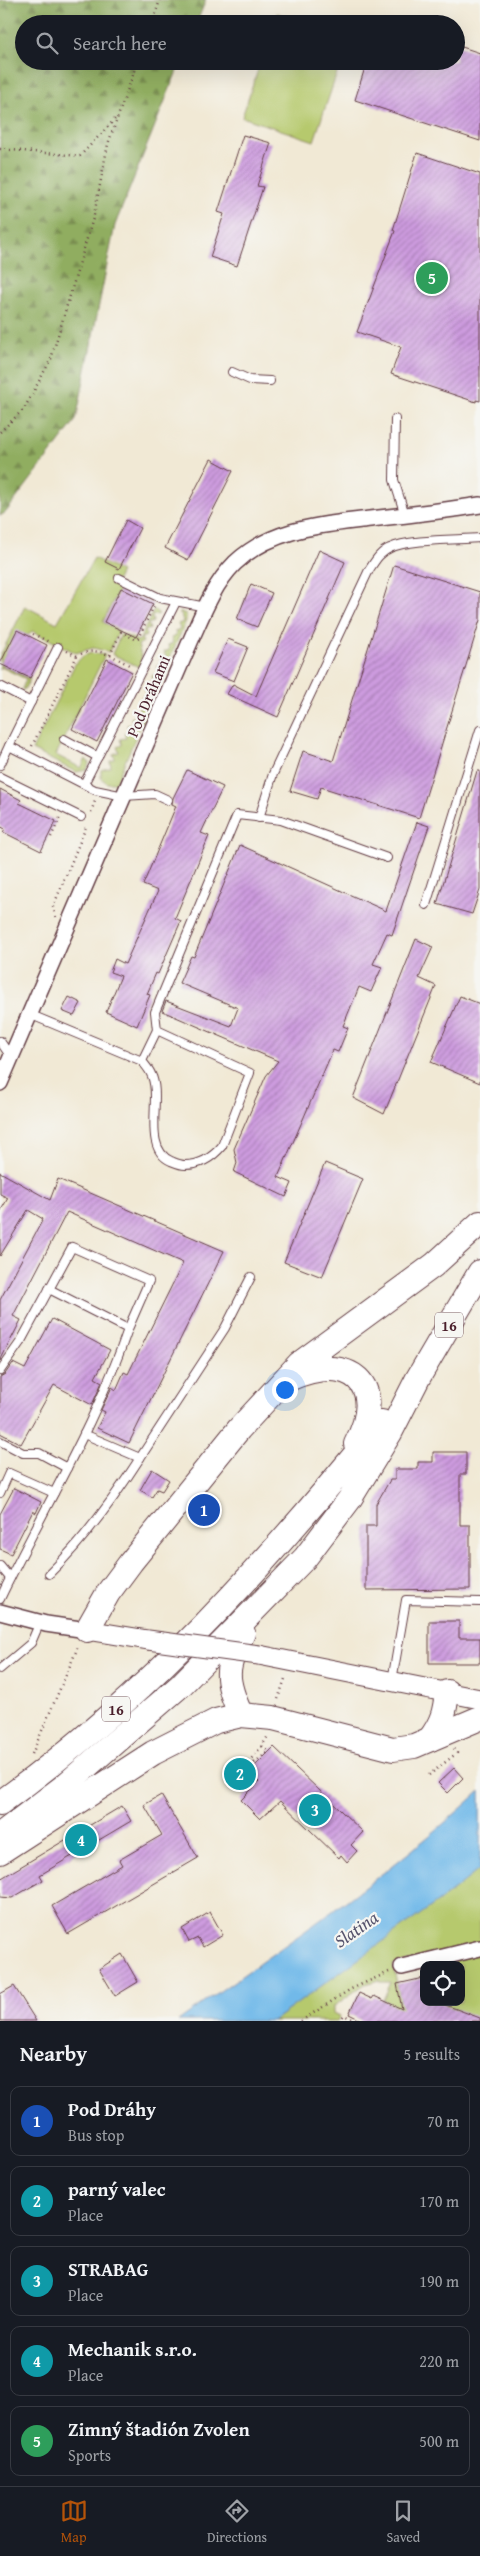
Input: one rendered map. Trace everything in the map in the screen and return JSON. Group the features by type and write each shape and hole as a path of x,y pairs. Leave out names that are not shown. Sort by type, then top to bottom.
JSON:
{"main road":[{"path":"87,1630 108,1593 131,1562 239,1429 299,1364 434,1265 480,1224"},
{"name":"16","path":"0,1834 63,1786 149,1714 254,1613 305,1558 344,1507 390,1433 418,1378 480,1272"},
{"path":"285,1381 310,1370 333,1368 352,1374 365,1389 368,1411 367,1422 339,1475"},
{"name":"16","path":"0,1803 99,1724 192,1639 286,1539 418,1378"},
{"path":"241,1715 230,1690 227,1672 230,1658 254,1613"},
{"path":"430,1740 441,1725 445,1714 447,1692"},
{"path":"0,1852 153,1753 198,1728 241,1715 292,1722 392,1749 414,1746 480,1718"}],"street":[{"name":"Pod Dráhami","path":"0,1082 206,607 223,576 234,564 268,540 318,526 480,505"},
{"path":"0,1612 40,1622 87,1630 259,1655 480,1699"},
{"path":"402,1966 480,1948"}],"lane":[{"path":"232,372 250,380 270,381"},
{"path":"395,419 394,480 405,515"},
{"path":"259,818 277,765 369,570 380,554 391,547 414,543 480,538"},
{"path":"119,578 158,598 206,607"},
{"path":"84,784 176,602"},
{"path":"0,765 58,647"},
{"path":"0,686 31,702"},
{"path":"426,905 480,730"},
{"path":"64,740 98,757"},
{"path":"9,746 95,790 124,796 155,794 168,800"},
{"path":"0,777 81,817"},
{"path":"142,1061 156,1030 155,1012 237,815 281,820 387,858"},
{"path":"29,1014 142,1061 152,1075 155,1137 159,1150 166,1158 182,1165 197,1165 213,1156 222,1146 250,1073 156,1030"},
{"path":"0,1041 11,1057"},
{"path":"0,1372 50,1289 72,1247 149,1281 128,1329 114,1369 84,1434 0,1599"},
{"path":"49,1574 71,1552 106,1511 225,1328 251,1277"},
{"path":"50,1289 128,1329"},
{"path":"84,1434 140,1458"},
{"path":"0,1441 23,1453 39,1453 67,1468"},
{"path":"0,1493 9,1473 54,1493"},
{"path":"0,1566 10,1578"},
{"path":"392,1681 406,1600 480,1602"},
{"path":"0,1669 31,1643 40,1622"}],"path":[{"path":"155,15 160,0"},
{"path":"0,432 24,409 51,358 94,215 108,144 135,70"},
{"path":"0,149 80,156 118,116"},
{"path":"110,655 121,632 137,640 158,598"},
{"path":"27,755 77,656 91,650 110,655 141,671"},
{"path":"63,934 53,907 96,802 93,798"},
{"path":"31,1756 79,1642 87,1630"},
{"path":"278,1700 286,1675"},
{"path":"262,1746 246,1765 249,1767 268,1752 265,1750"},
{"path":"429,1775 457,1753"},
{"path":"301,2021 351,1989 402,1966"},
{"path":"340,2021 344,2015 356,2021"}],"green space":[{"path":"0,0 206,0 200,15 15,15 15,70 177,70 115,225 76,420 6,512 0,516"},
{"path":"258,70 338,70 314,141 242,117"},
{"path":"94,558 121,572 115,584 120,587 103,622 119,631 109,652 93,648 76,653 32,631 2,665 30,679 24,690 22,689 26,679 1,667 0,669 0,656 25,606 57,623"},
{"path":"154,609 159,614 152,616 153,622 148,624 150,629 145,631 146,636 141,638 143,642 138,645 142,659 139,667 112,654 121,634 139,641"},
{"path":"181,612 186,614 186,621 118,778 115,783 107,783 101,778 101,770 111,767 110,761 115,759 113,754 119,752 117,747 122,745 120,739 126,738 124,733 129,731 127,725 133,723 131,718 136,716 135,711 140,709 138,704 143,702 142,697 147,695 145,690 150,688 148,683 154,681 152,676 159,673 157,666 162,664 161,659 166,657 164,652 169,650 168,645 173,643 171,638 176,636 175,631 180,629 178,624 183,622 181,614 179,614"},
{"path":"91,653 105,655 56,755 81,768 86,759 89,763 87,770 76,772 32,750 75,664 83,656"},
{"path":"480,1869 480,1944 393,1965 400,1999 410,1997 401,2014 383,2000 391,1982 380,1982 380,1980 365,1984 334,2006 334,2013 340,2016 337,2021 273,2021"},
{"path":"480,1951 480,2021 446,2012 445,2006 465,2006 465,1961 455,1961"}],"water":[{"name":"Slatina","path":"480,1791 480,1869 454,1890 273,2021 178,2021 333,1911 445,1823"}],"building":[{"path":"465,48 480,53 480,141 355,100 364,70 465,70"},
{"path":"243,135 271,143 257,186 263,187 237,266 210,257 224,214 218,212"},
{"path":"417,153 480,174 480,401 476,400 476,402 391,374 401,347 357,332 395,231 393,230"},
{"path":"211,459 233,471 188,560 165,548"},
{"path":"126,520 140,528 119,569 105,562"},
{"path":"319,550 345,562 278,717 227,694 233,684 256,696"},
{"path":"394,565 480,592 480,620 419,818 321,787 317,799 290,791 303,751 333,761"},
{"path":"251,584 272,593 257,627 237,619"},
{"path":"121,588 153,604 136,637 104,622"},
{"path":"17,630 47,645 30,678 0,664"},
{"path":"228,639 248,647 234,681 213,673"},
{"path":"107,659 132,672 97,742 72,729"},
{"path":"187,770 223,787 201,833 209,836 175,918 181,921 158,974 156,973 147,994 150,995 137,1026 106,1012 121,976 110,972 115,959 125,964 158,891 143,885 176,806 172,804 173,798"},
{"path":"477,771 480,771 480,890 472,914 437,904"},
{"path":"0,789 21,800 19,803 56,821 41,851 3,832 5,829 0,826"},
{"path":"417,822 429,826 392,935 387,933 373,964 382,967 371,992 359,987 343,1026 348,1028 338,1052 333,1050 278,1177 292,1183 286,1197 234,1172 237,1163 234,1149 266,1076 278,1061 162,1011 166,1001 231,1026 238,1008 179,983 191,956 194,957 240,845 386,911"},
{"path":"416,939 433,947 419,978 436,986 384,1114 353,1098"},
{"path":"460,996 480,1004 480,1083 431,1062"},
{"path":"69,997 81,1003 74,1016 62,1011"},
{"path":"325,1163 363,1179 322,1277 284,1262"},
{"path":"0,1172 50,1200 58,1179 224,1251 129,1443 97,1428 105,1412 101,1410 112,1387 116,1390 124,1372 128,1374 183,1263 67,1212 13,1316 21,1320 0,1361 0,1300 43,1219 28,1210 0,1256 0,1212 8,1198 0,1194"},
{"path":"52,1319 110,1350 95,1378 102,1382 92,1405 54,1385 21,1444 0,1433 0,1377 5,1374 13,1363 25,1369"},
{"path":"433,1452 466,1452 466,1474 460,1474 460,1525 470,1525 470,1589 366,1590 366,1526 376,1526 376,1504 390,1480 395,1480 395,1469 418,1469 418,1462 433,1462"},
{"path":"152,1469 169,1480 162,1491 157,1489 152,1497 140,1490"},
{"path":"14,1488 41,1502 36,1513 33,1511 11,1554 0,1549 0,1514"},
{"path":"429,1621 459,1621 459,1638 480,1638 480,1663 429,1663"},
{"path":"274,1747 363,1832 351,1845 357,1851 347,1862 341,1855 339,1858 280,1801 260,1819 241,1800 259,1782 249,1772"},
{"path":"454,1768 463,1778 448,1793 438,1783"},
{"path":"161,1795 198,1858 68,1934 52,1906 122,1865 119,1860 162,1835 144,1805"},
{"path":"122,1806 131,1821 40,1875 43,1880 12,1898 0,1897 0,1879"},
{"path":"210,1912 223,1935 203,1947 198,1938 189,1942 182,1929"},
{"path":"122,1954 138,1982 115,1996 99,1969"},
{"path":"420,1979 420,2006 448,2006 480,2018 480,2021 363,2021 349,2014 359,1993 372,1999 374,1996 402,2009 397,1984"},
{"path":"14,1986 36,2021 0,2021 0,1994"}],"place":[{"name":"Zimný štadión Zvolen","path":"432,278"},
{"name":"Pod Dráhy","path":"204,1510"},
{"name":"parný valec","path":"240,1774"},
{"name":"STRABAG","path":"315,1810"},
{"name":"Mechanik s.r.o.","path":"81,1840"}]}
